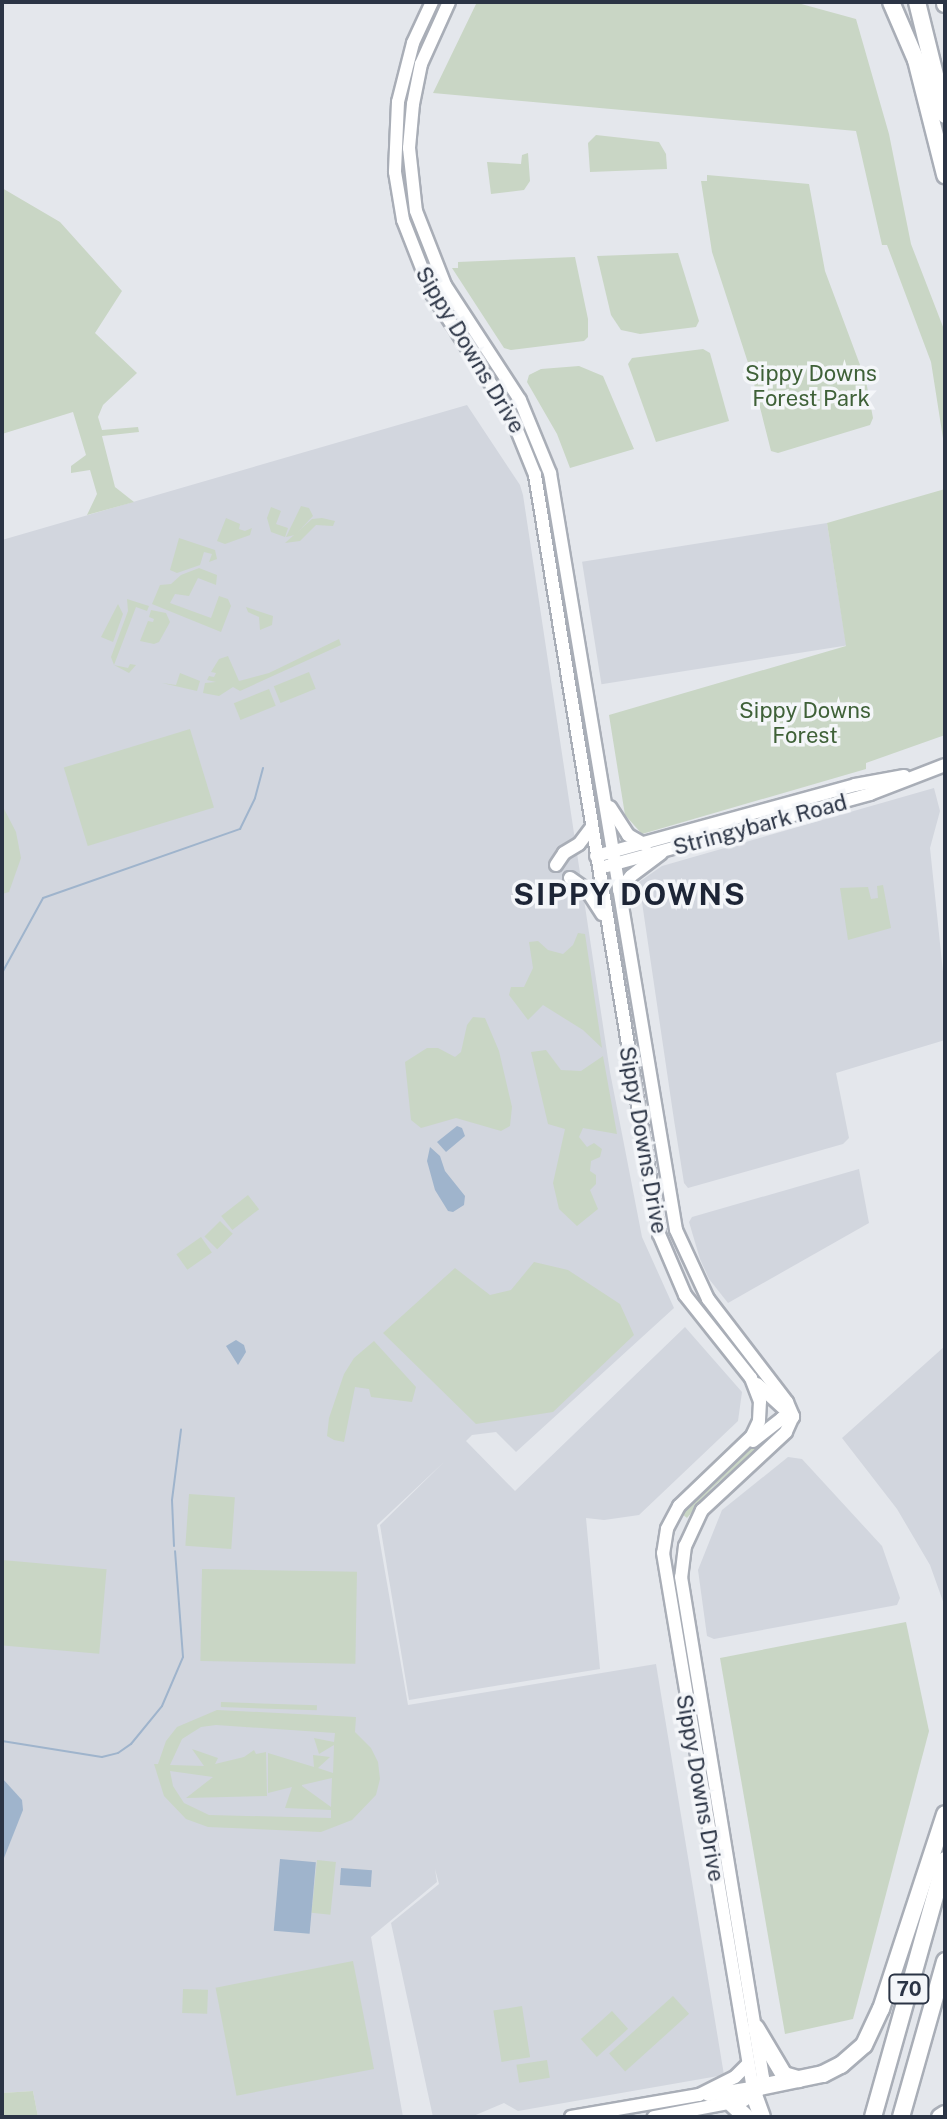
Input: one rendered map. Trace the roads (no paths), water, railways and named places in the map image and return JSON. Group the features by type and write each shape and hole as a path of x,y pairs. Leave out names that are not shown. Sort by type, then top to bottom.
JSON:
{"highway":[{"path":"891,2 916,60 945,175"},
{"path":"917,2 945,115"},
{"path":"762,2117 755,2090 841,2065 870,2035 945,1814"},
{"name":"70","path":"873,2117 945,1860"},
{"name":"70","path":"901,2117 945,1961"},
{"path":"756,2028 784,2075 798,2079"},
{"path":"732,2104 746,2117"}],"main road":[{"name":"Sippy Downs Drive","path":"432,2 413,43 398,102 396,184 415,255 432,294 510,413 538,485 660,1240 693,1307 750,1376 759,1396 761,1412 756,1428 744,1447 679,1506 667,1529 663,1553 747,2065 755,2090"},
{"name":"Sippy Downs Drive","path":"449,2 421,64 413,104 410,171 416,211 429,251 457,305 520,400 550,473 676,1230 708,1299 787,1402 793,1417 783,1435 702,1510 688,1538 682,1567 682,1589 763,2069 755,2090"},
{"path":"398,102 413,104"},
{"name":"Stringybark Road","path":"614,858 664,851 870,794 945,765"},
{"name":"Stringybark Road","path":"597,863 645,845 855,785 919,773"},
{"path":"606,802 628,835 645,845"},
{"path":"556,865 564,853 579,844 591,828"},
{"path":"619,890 631,876 664,851"},
{"path":"570,878 586,889 606,920"},
{"path":"750,1376 793,1417"},
{"path":"744,1447 782,1418 793,1417"},
{"path":"693,2096 733,2078 747,2065"},
{"path":"571,2117 693,2096 755,2090"},
{"path":"654,2117 732,2104 755,2090"}],"water":[{"path":"457,1126 462,1128 465,1136 446,1152 437,1142"},
{"path":"430,1147 440,1156 445,1171 465,1196 464,1205 453,1212 448,1211 435,1190 427,1161"},
{"path":"236,1340 244,1345 246,1352 238,1365 226,1346"},
{"path":"2,1778 22,1800 23,1810 2,1863"},
{"path":"280,1859 316,1862 310,1934 274,1931"},
{"path":"341,1868 372,1870 371,1887 340,1885"}],"waterway":[{"path":"2,973 43,898 240,829 255,798 263,768"},
{"path":"174,1546 172,1500 181,1430"},
{"path":"2,1741 102,1757 118,1753 131,1744 162,1706 183,1657 175,1551"}],"district":[{"name":"SIPPY DOWNS","path":"630,894"}],"park label":[{"name":"Sippy Downs Forest Park","path":"811,386"},
{"name":"Sippy Downs Forest","path":"805,722"}]}
